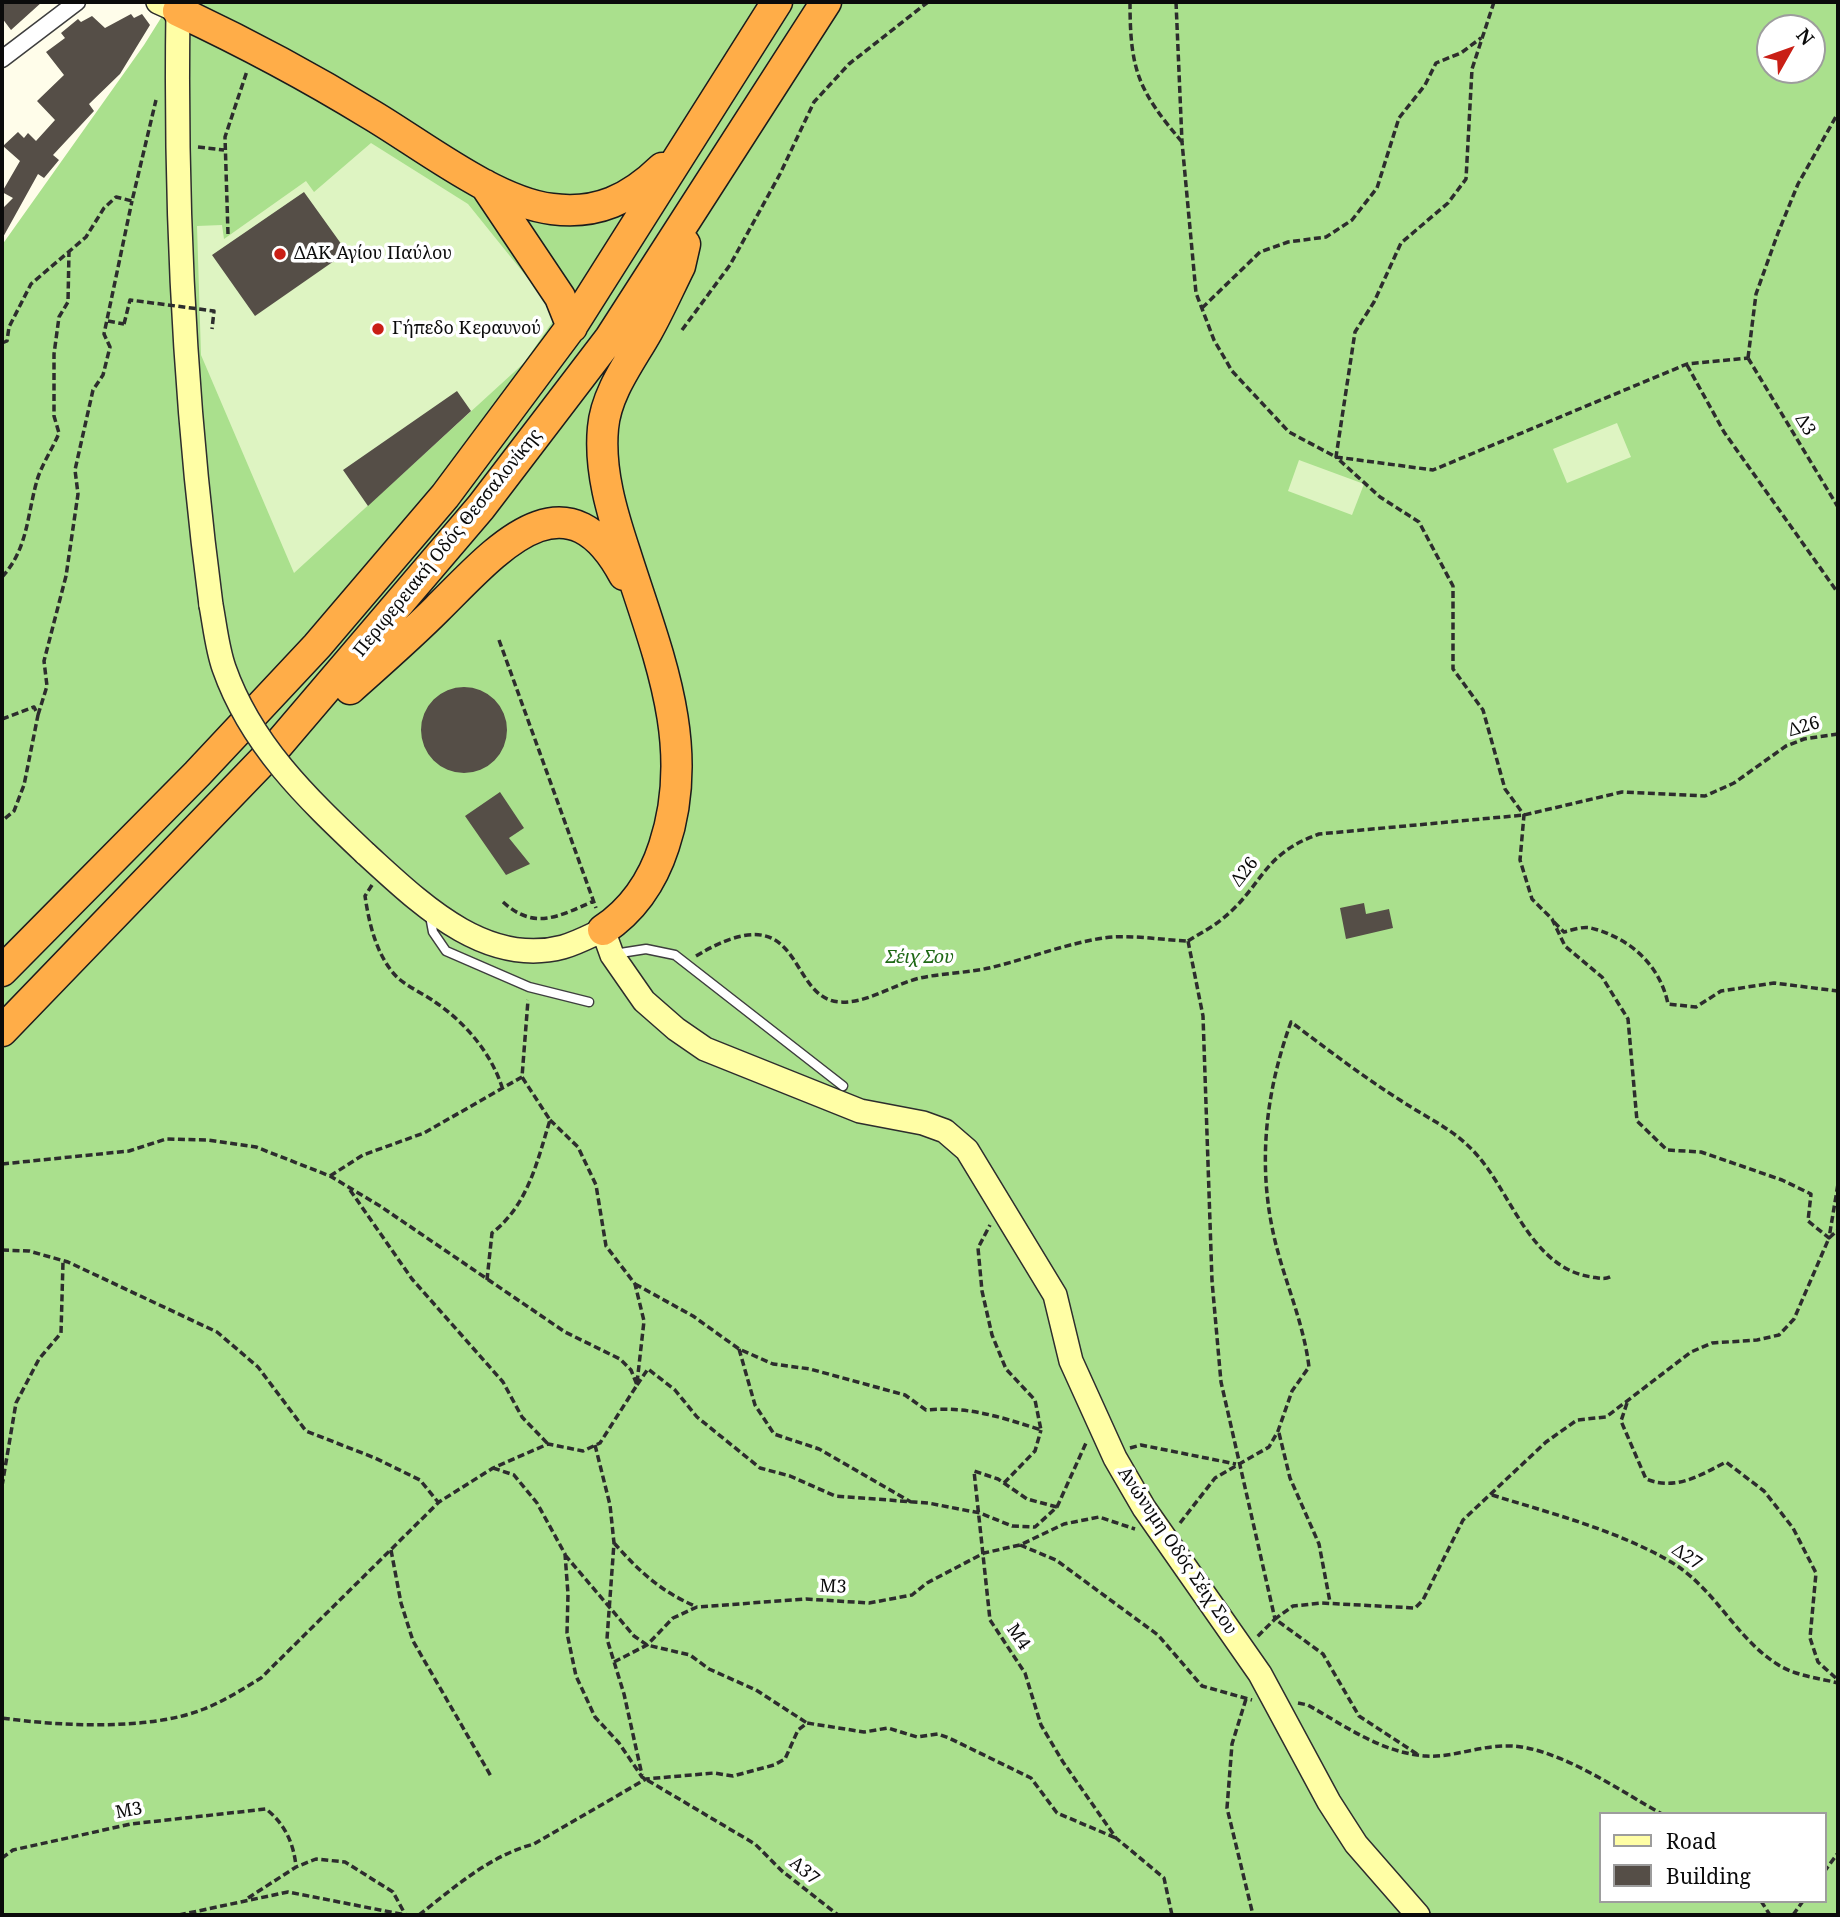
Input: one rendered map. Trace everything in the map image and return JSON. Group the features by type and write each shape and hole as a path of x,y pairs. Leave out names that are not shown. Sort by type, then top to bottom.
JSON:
{"highway":[{"name":"Περιφερειακή Οδός Θεσσαλονίκης","path":"2,971 197,774 317,646 445,496 572,327 777,2"},
{"name":"Περιφερειακή Οδός Θεσσαλονίκης","path":"2,1031 278,745 422,579 539,433 610,338 826,2"},
{"path":"172,5 353,103 485,184 514,199 551,209 586,211 615,203 649,181 669,161 739,60"},
{"path":"485,184 560,297 572,327"},
{"path":"608,943 653,874 669,831 679,774 671,706 607,490 603,429 617,385 680,266 692,213"},
{"path":"278,745 417,629 490,557 530,528 563,523 578,526 593,535 615,560 644,613"}],"street":[{"path":"2,59 77,2"},
{"path":"172,5 177,158 195,467 211,605 224,666 251,728 280,769 365,853 429,910 462,931 515,948 608,943"},
{"name":"Ανώνυμη Οδός Σέιχ Σου","path":"608,943 624,977 644,1001 676,1029 705,1049 860,1111 923,1123 945,1131 967,1150 1040,1266 1055,1295 1072,1361 1110,1448 1165,1539 1245,1651 1275,1700 1329,1802 1350,1833 1418,1915"}],"lane":[{"path":"429,910 433,933 446,951 529,988 589,1002"},
{"path":"608,943 675,955 843,1086"}],"path":[{"path":"682,330 730,265 780,174 814,102 849,64 929,2"},
{"path":"1130,2 1130,44 1138,82 1157,112 1182,142"},
{"path":"1177,2 1182,142 1196,293 1220,350 1254,396 1289,432 1336,457 1380,497 1419,522 1453,586 1453,669 1483,710 1506,789 1524,815 1520,860 1532,900 1564,932 1589,926 1637,950 1663,982 1668,1004 1696,1007 1721,992 1774,983 1838,991"},
{"path":"1336,457 1355,332 1374,302 1401,243 1448,204 1466,179 1472,69 1494,2"},
{"path":"1202,308 1260,252 1271,246 1326,237 1352,220 1377,188 1399,118 1425,85 1436,63 1461,52 1481,38"},
{"path":"228,234 225,137 236,99 256,50"},
{"path":"2,821 14,811 24,785 38,715 47,686 44,661 68,565 78,494 75,470 93,390 103,375 110,347 104,334 158,90"},
{"path":"1336,457 1433,470 1687,364 1748,358 1756,294 1778,233 1798,184 1838,113"},
{"path":"2,343 7,341 9,327 31,284 86,237 104,208 116,197 132,201"},
{"path":"2,577 19,554 26,536 36,481 59,433 54,416 54,354 59,317 68,302 69,251"},
{"path":"108,321 124,324 130,300 214,311 212,329"},
{"name":"Δ3","path":"1748,358 1838,507"},
{"path":"1687,364 1724,432 1838,593"},
{"path":"499,640 608,943"},
{"path":"2,719 34,707 38,715"},
{"name":"Δ26","path":"1188,941 1221,921 1276,855 1319,834 1524,815 1622,792 1705,796 1734,783 1786,746 1804,739 1838,734"},
{"path":"383,869 365,896 376,943 396,976 436,1002 483,1049 497,1072 503,1090"},
{"path":"503,902 516,913 534,919 557,917 594,901"},
{"path":"1552,919 1565,946 1602,977 1628,1019 1637,1121 1667,1150 1701,1152 1772,1176 1811,1194 1808,1221 1829,1238"},
{"path":"702,952 743,935 755,933 771,938 785,947 817,992 827,1000 840,1002 857,1000 920,978 985,969 1105,937 1188,941 1203,1016 1212,1268 1221,1382 1275,1619 1323,1654 1360,1716 1417,1754"},
{"path":"529,988 522,1077 550,1120 578,1147 596,1185 606,1246 635,1284 644,1321 637,1385"},
{"path":"1165,1539 1196,1506 1215,1478 1269,1447 1278,1431 1292,1391 1308,1367 1306,1341 1272,1228 1265,1175 1267,1108 1291,1022 1402,1102 1453,1130 1488,1168 1513,1213 1546,1252 1576,1275 1607,1279 1612,1276"},
{"path":"330,1176 363,1155 424,1133 522,1077"},
{"path":"487,1280 492,1233 509,1220 525,1195 550,1120"},
{"path":"2,1164 129,1151 166,1139 207,1140 256,1147 330,1176 565,1332 620,1359 631,1370 637,1385"},
{"path":"1245,1651 1275,1619 1293,1606 1331,1603 1415,1608 1423,1600 1463,1520 1546,1442 1577,1420 1606,1417 1691,1352 1712,1343 1757,1340 1779,1335 1794,1319 1829,1238 1838,1184"},
{"path":"347,1187 412,1279 503,1382 522,1417 548,1444 583,1451 595,1445 648,1369 676,1390 697,1417 760,1468 790,1476 835,1496 928,1503 980,1513 1012,1526 1035,1527 1058,1507 1084,1443 1123,1451 1141,1445 1238,1465"},
{"path":"999,1204 978,1248 982,1291 992,1335 1006,1369 1035,1400 1041,1430 1035,1451 1004,1483 1027,1499 1058,1507"},
{"path":"1829,1238 1838,1230"},
{"path":"2,1250 29,1251 63,1261 217,1332 258,1367 306,1431 375,1458 420,1480 439,1502"},
{"path":"2,1486 16,1403 39,1359 61,1333 63,1261"},
{"path":"635,1284 693,1316 739,1349 773,1364 810,1369 905,1395 926,1410 955,1407 978,1411 1041,1430"},
{"path":"739,1349 755,1405 774,1434 818,1449 915,1504"},
{"path":"1628,1400 1621,1421 1646,1479 1661,1485 1689,1481 1726,1462 1764,1491 1793,1528 1816,1573 1810,1638 1818,1662 1838,1682"},
{"path":"1278,1431 1290,1478 1319,1544 1331,1603"},
{"path":"2,1718 46,1724 135,1723 202,1710 261,1678 439,1502 493,1468 548,1444"},
{"path":"595,1445 610,1505 614,1543 607,1639 644,1778"},
{"path":"493,1468 514,1475 537,1503 565,1554 634,1636 648,1645 690,1655 709,1669 756,1690 807,1723 863,1732 888,1728 917,1737 938,1734 949,1738 1031,1777 1058,1813 1116,1838"},
{"name":"M4","path":"1004,1483 974,1471 990,1620 1025,1673 1041,1725 1116,1838 1164,1878 1172,1915"},
{"name":"Δ27","path":"1492,1495 1604,1531 1667,1559 1708,1589 1746,1638 1778,1665 1838,1682"},
{"path":"2,1502 2,1544"},
{"name":"M3","path":"614,1662 648,1645 673,1618 697,1607 806,1600 869,1603 912,1595 927,1583 984,1553 1020,1545 1064,1524 1099,1517 1165,1539"},
{"path":"614,1543 639,1571 667,1594 697,1607"},
{"path":"1020,1545 1056,1560 1158,1635 1202,1686 1256,1702 1275,1700 1308,1705 1378,1745 1427,1756 1489,1745 1527,1748 1557,1758 1658,1812"},
{"path":"391,1550 401,1603 414,1641 492,1777"},
{"path":"565,1554 567,1633 576,1676 595,1717 619,1743 644,1778"},
{"path":"2,1632 2,1643"},
{"path":"1246,1699 1232,1744 1227,1808 1253,1915"},
{"path":"419,1915 480,1867 516,1849 534,1844 644,1778 714,1773 733,1776 774,1765 785,1759 798,1730 807,1723"},
{"name":"Α37","path":"644,1778 755,1844 782,1871 838,1915"},
{"name":"M3","path":"2,1858 13,1850 131,1824 266,1809 275,1816 290,1840 296,1867"},
{"path":"1826,1869 1838,1853"},
{"path":"247,1899 296,1867 316,1859 345,1862 393,1892 406,1915"},
{"path":"179,1915 288,1892 406,1915"}],"green space":[{"name":"Σέιχ Σου","path":"171,2 1838,2 1838,1915 2,1915 2,245 144,45"},
{"path":"371,143 468,204 547,302 553,321 524,363 294,573 201,355 197,226 222,225 224,239 306,181 314,192"},
{"path":"1617,423 1631,457 1567,483 1553,449"},
{"path":"1299,460 1364,484 1352,515 1288,491"}],"building":[{"path":"2,2 42,2 11,30 2,18"},
{"path":"131,14 134,18 142,14 150,25 120,74 89,104 94,111 53,155 59,160 44,178 38,174 2,239 2,209 13,198 2,192 20,161 3,146 18,132 24,138 28,133 36,141 55,120 37,101 64,75 46,52 65,38 61,33 78,19 81,22 92,16 105,28"},
{"name":"ΔΑΚ Αγίου Παύλου","path":"304,192 347,252 255,316 212,255"},
{"path":"457,391 471,411 368,506 343,470"},
{"path":"464,687 488,694 500,706 507,730 500,754 488,766 464,773 440,766 428,754 421,730 428,706 440,694"},
{"path":"500,792 524,828 509,838 530,864 506,875 465,816"},
{"path":"1364,903 1366,914 1389,909 1393,928 1346,939 1340,908"}],"place":[{"name":"ΔΑΚ Αγίου Παύλου","path":"280,254"},
{"name":"Γήπεδο Κεραυνού","path":"378,329"}]}
